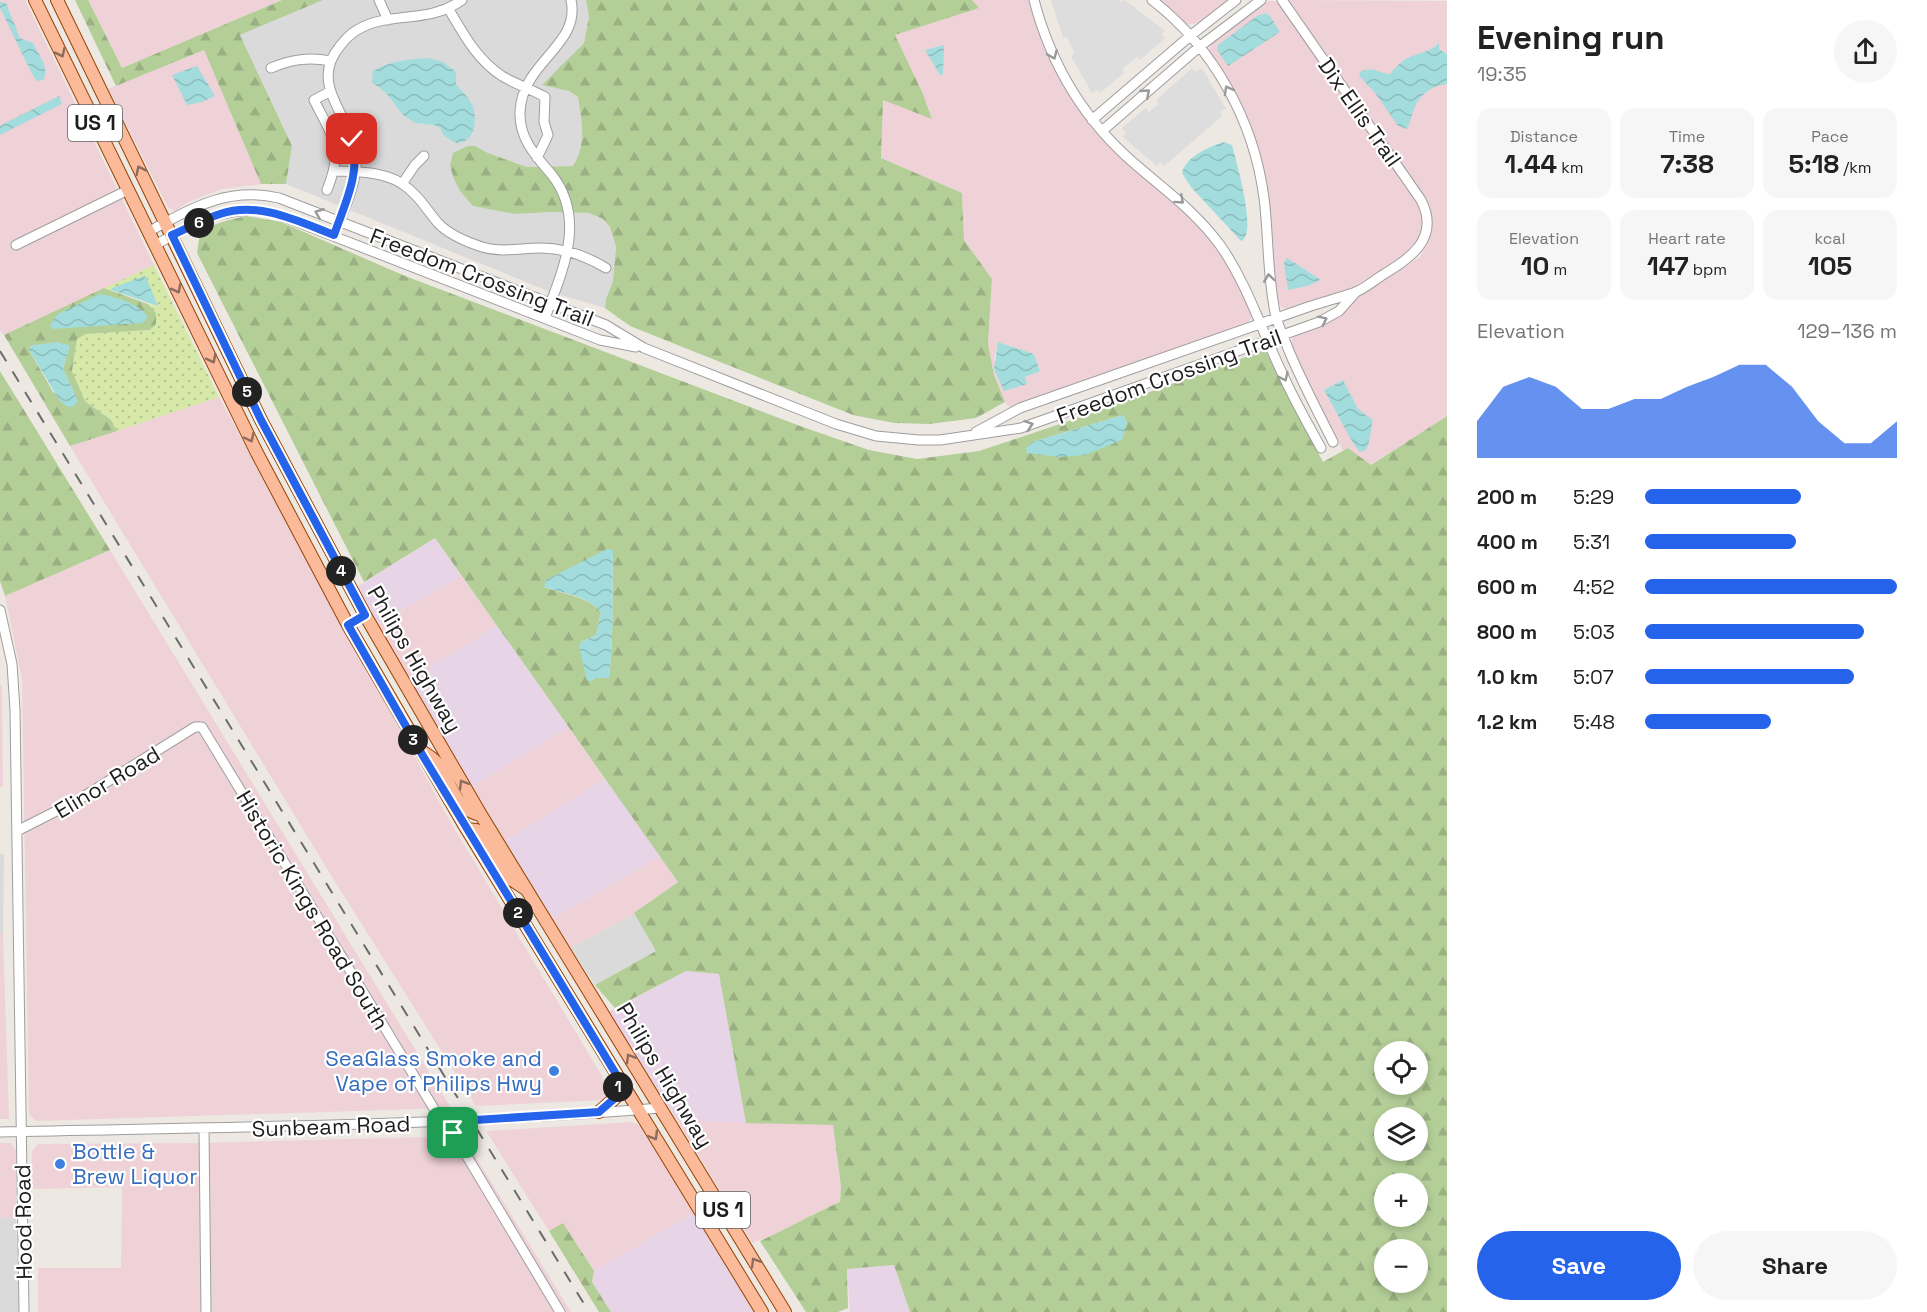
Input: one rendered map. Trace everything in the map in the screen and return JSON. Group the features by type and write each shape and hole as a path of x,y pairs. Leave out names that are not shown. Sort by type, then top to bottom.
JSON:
{"main road":[{"name":"Philips Highway","path":"35,0 257,453 348,625 418,749 762,1312"},
{"name":"Philips Highway","path":"57,0 261,420 365,615 481,815 785,1312"},
{"path":"225,386 237,389 250,410 261,420"},
{"path":"348,625 365,615"},
{"path":"418,749 436,762 462,805 475,814 481,815"},
{"path":"467,829 476,830 483,835 509,878 527,890"},
{"path":"599,1112 615,1098 619,1079"}],"street":[{"path":"380,0 388,20"},
{"path":"334,235 355,172 356,159 352,139 329,92 331,61 339,46 356,30 388,20 422,17 448,9 462,0"},
{"path":"545,318 569,251 569,211 554,178 525,140 521,127 520,103 524,87 535,70 567,32 572,15 571,0"},
{"path":"1034,0 1045,36 1061,73 1077,101 1122,153 1175,196 1202,222 1233,265 1262,323 1288,386 1322,448"},
{"path":"1152,0 1190,36 1223,80 1234,100 1252,144 1264,199 1268,272 1276,318 1306,390 1333,441"},
{"path":"1092,120 1236,0"},
{"path":"1102,131 1199,47 1261,0"},
{"name":"Dix Ellis Trail","path":"1282,0 1421,200 1426,216 1426,228"},
{"path":"448,9 478,55 502,76 545,97 544,122 548,135 537,158"},
{"path":"271,68 299,59 331,61"},
{"path":"327,190 337,160 331,133 314,100 329,92"},
{"path":"402,184 424,156"},
{"path":"335,171 381,175 402,184 426,206 438,223 455,236 483,247 497,250 542,248 569,251 606,268"},
{"path":"16,245 128,190"},
{"path":"240,194 241,210"},
{"name":"Freedom Crossing Trail","path":"148,231 207,202 240,194 260,194 279,198 606,325 644,348 836,424 876,436 898,439 940,440 1021,428 1319,322 1339,311 1355,292"},
{"name":"Freedom Crossing Trail","path":"155,245 172,235 221,214 241,210 274,213 600,340 644,348"},
{"name":"Freedom Crossing Trail","path":"972,435 1020,408 1355,292 1411,257 1420,246 1426,228"},
{"name":"Hood Road","path":"0,610 14,679 24,1312"},
{"name":"Elinor Road","path":"17,831 78,800 195,727"},
{"name":"Historic Kings Road South","path":"195,727 202,728 436,1112 453,1133 560,1312"},
{"name":"Sunbeam Road","path":"0,1132 204,1130 444,1122 661,1108"},
{"path":"204,1130 206,1312"}],"shaded area":[{"path":"0,0 25,0 154,265 4,335 0,330"},
{"path":"88,0 282,0 122,68"},
{"path":"323,0 586,0 589,17 584,43 543,85 569,91 578,97 584,135 580,153 573,166 527,167 475,146 450,166 460,191 474,206 514,214 589,213 603,219 610,227 616,247 613,281 605,308 548,291 286,184 292,146 240,35"},
{"path":"972,0 1030,0 1049,56 1080,111 1116,152 1178,202 1217,247 1252,313 1245,325 1011,408 1005,402 994,375 988,344 992,279 964,240 962,193 881,158 883,100 932,118 895,35 978,8","holes":["998,342 1034,354 1040,371 1025,377 1027,384 994,360"]},
{"path":"1051,0 1118,0 1121,2 1125,0 1165,31 1161,35 1165,38 1140,60 1137,57 1122,69 1124,73 1100,93 1097,90 1092,93 1071,56 1075,54 1067,37 1063,38"},
{"path":"1160,0 1229,0 1199,22 1185,24"},
{"path":"1287,0 1447,1 1447,416 1370,465 1348,448 1343,451 1291,346 1292,340 1294,336 1331,321 1358,297 1420,257 1428,243 1431,226 1429,210 1426,200"},
{"path":"1268,1 1280,3 1412,193 1423,221 1420,236 1405,257 1349,290 1287,310 1279,304 1271,263 1269,200 1262,167 1245,111 1209,50 1213,41"},
{"path":"204,50 261,184 222,189 188,202 175,211 168,207 108,89"},
{"path":"1192,68 1195,72 1202,68 1226,109 1220,112 1222,116 1164,166 1160,162 1157,166 1123,137 1126,133 1122,128 1146,108 1149,112 1159,104 1156,100"},
{"path":"219,397 447,816 612,1093 607,1100 476,1106 332,877 70,446"},
{"path":"435,538 461,576 378,624 357,587"},
{"path":"110,550 451,1108 37,1121 29,1115 22,679 5,596"},
{"path":"461,576 497,626 409,680 378,624"},
{"path":"497,626 568,727 471,787 409,680"},
{"path":"0,685 2,685 3,787 0,787"},
{"path":"568,727 605,779 504,842 471,787"},
{"path":"605,779 660,856 553,919 504,842"},
{"path":"0,854 4,854 3,934 0,934"},
{"path":"660,856 678,882 634,913 571,948 553,919"},
{"path":"634,913 656,951 595,985 571,948"},
{"path":"0,934 3,934 9,1119 0,1119"},
{"path":"686,971 719,974 746,1123 677,1120 608,1012"},
{"path":"677,1120 833,1125 841,1186 840,1202 813,1214 792,1228 752,1243"},
{"path":"632,1122 639,1125 694,1213 594,1271 563,1224 549,1231 486,1131"},
{"path":"463,1136 571,1312 38,1312 38,1268 121,1268 122,1192 121,1187 31,1189 32,1151 38,1144 199,1143"},
{"path":"0,1143 11,1143 16,1150 16,1219 0,1217"},
{"path":"694,1213 755,1312 611,1312 592,1282 594,1271"},
{"path":"0,1217 16,1219 19,1312 0,1312"},
{"path":"895,1265 910,1312 850,1312 847,1269"}],"green space":[{"path":"75,0 88,0 122,68 282,0 323,0 240,35 292,146 286,184 261,184 204,50 116,86"},
{"path":"586,0 972,0 979,8 895,35 923,94 932,119 883,100 881,158 962,193 964,240 992,279 988,344 994,375 1005,402 976,418 929,424 894,423 853,415 630,326 605,308 613,281 616,247 610,227 603,219 589,213 514,214 473,206 460,191 450,166 453,153 468,146 475,146 527,167 573,166 582,141 578,97 569,91 542,85 584,43 589,17"},
{"path":"246,216 281,222 405,276 800,426 869,450 917,459 979,451 1081,417 1265,350 1323,462 1348,448 1371,465 1447,416 1447,1312 910,1312 894,1265 847,1269 848,1308 838,1312 806,1312 760,1241 840,1202 841,1186 833,1125 746,1123 719,974 686,971 615,1008 595,985 656,951 634,913 678,882 435,538 364,582 197,253 201,235 210,227","holes":["1123,415 1127,423 1032,442","613,550 609,678 595,678 581,642 596,635 601,612 589,602 544,587"]},
{"path":"154,265 219,397 117,431 111,420 85,401 72,371 77,339 86,334 150,330 156,313 148,304 157,306 112,288 111,290 104,288"},
{"path":"104,288 148,304 156,313 156,324 150,330 86,334 77,339 72,371 85,401 111,420 117,431 70,446 4,335","holes":["34,345 69,348 63,369 78,401 53,392 29,350 29,347"]},
{"path":"0,371 110,550 5,596 0,581"},
{"path":"563,1223 594,1271 592,1282 611,1312 599,1312 549,1231"}],"water":[{"path":"0,2 6,3 20,38 33,43 45,66 43,80 37,81 32,74 0,8"},
{"path":"1265,13 1270,16 1280,32 1228,66 1217,50 1218,45 1257,16"},
{"path":"1439,43 1439,49 1447,54 1447,84 1429,90 1421,98 1414,109 1407,129 1398,126 1375,93 1361,78 1360,72 1372,69 1390,74 1405,60"},
{"path":"944,45 943,74 940,75 925,50"},
{"path":"428,58 443,62 456,72 456,84 473,107 475,125 471,136 462,142 456,143 444,136 439,127 415,123 403,115 386,93 372,82 373,71 386,65 399,61"},
{"path":"197,66 215,96 187,105 172,75"},
{"path":"59,96 62,104 0,135 0,126"},
{"path":"1224,142 1232,145 1247,212 1246,236 1241,241 1191,187 1182,173 1193,157"},
{"path":"1287,258 1321,280 1288,290 1284,263"},
{"path":"144,276 158,306 111,290 112,288"},
{"path":"100,294 138,307 147,316 146,320 142,323 53,329 50,325 58,314"},
{"path":"56,342 69,345 63,369 78,401 74,406 68,407 60,401 29,350 29,347 34,345"},
{"path":"998,342 1034,354 1040,371 1025,377 1027,384 1004,391 994,369"},
{"path":"1343,380 1358,409 1373,420 1368,446 1366,450 1360,452 1324,390"},
{"path":"1123,415 1127,423 1122,440 1085,455 1058,457 1027,453 1026,448 1032,442"},
{"path":"607,549 613,550 611,662 609,678 595,678 591,682 587,680 579,647 581,642 596,635 601,612 589,602 544,587 546,580"}],"railway":[{"path":"0,351 589,1312"}],"place":[{"name":"SeaGlass Smoke and Vape of Philips Hwy","path":"554,1071"},
{"name":"Bottle & Brew Liquor","path":"60,1164"}],"route":[{"path":"352,139 356,153 354,179 334,235 274,213 253,209 221,214 172,235 261,420 365,615 348,625 423,756 619,1079 615,1098 611,1104 599,1112 444,1122 453,1133"}]}
